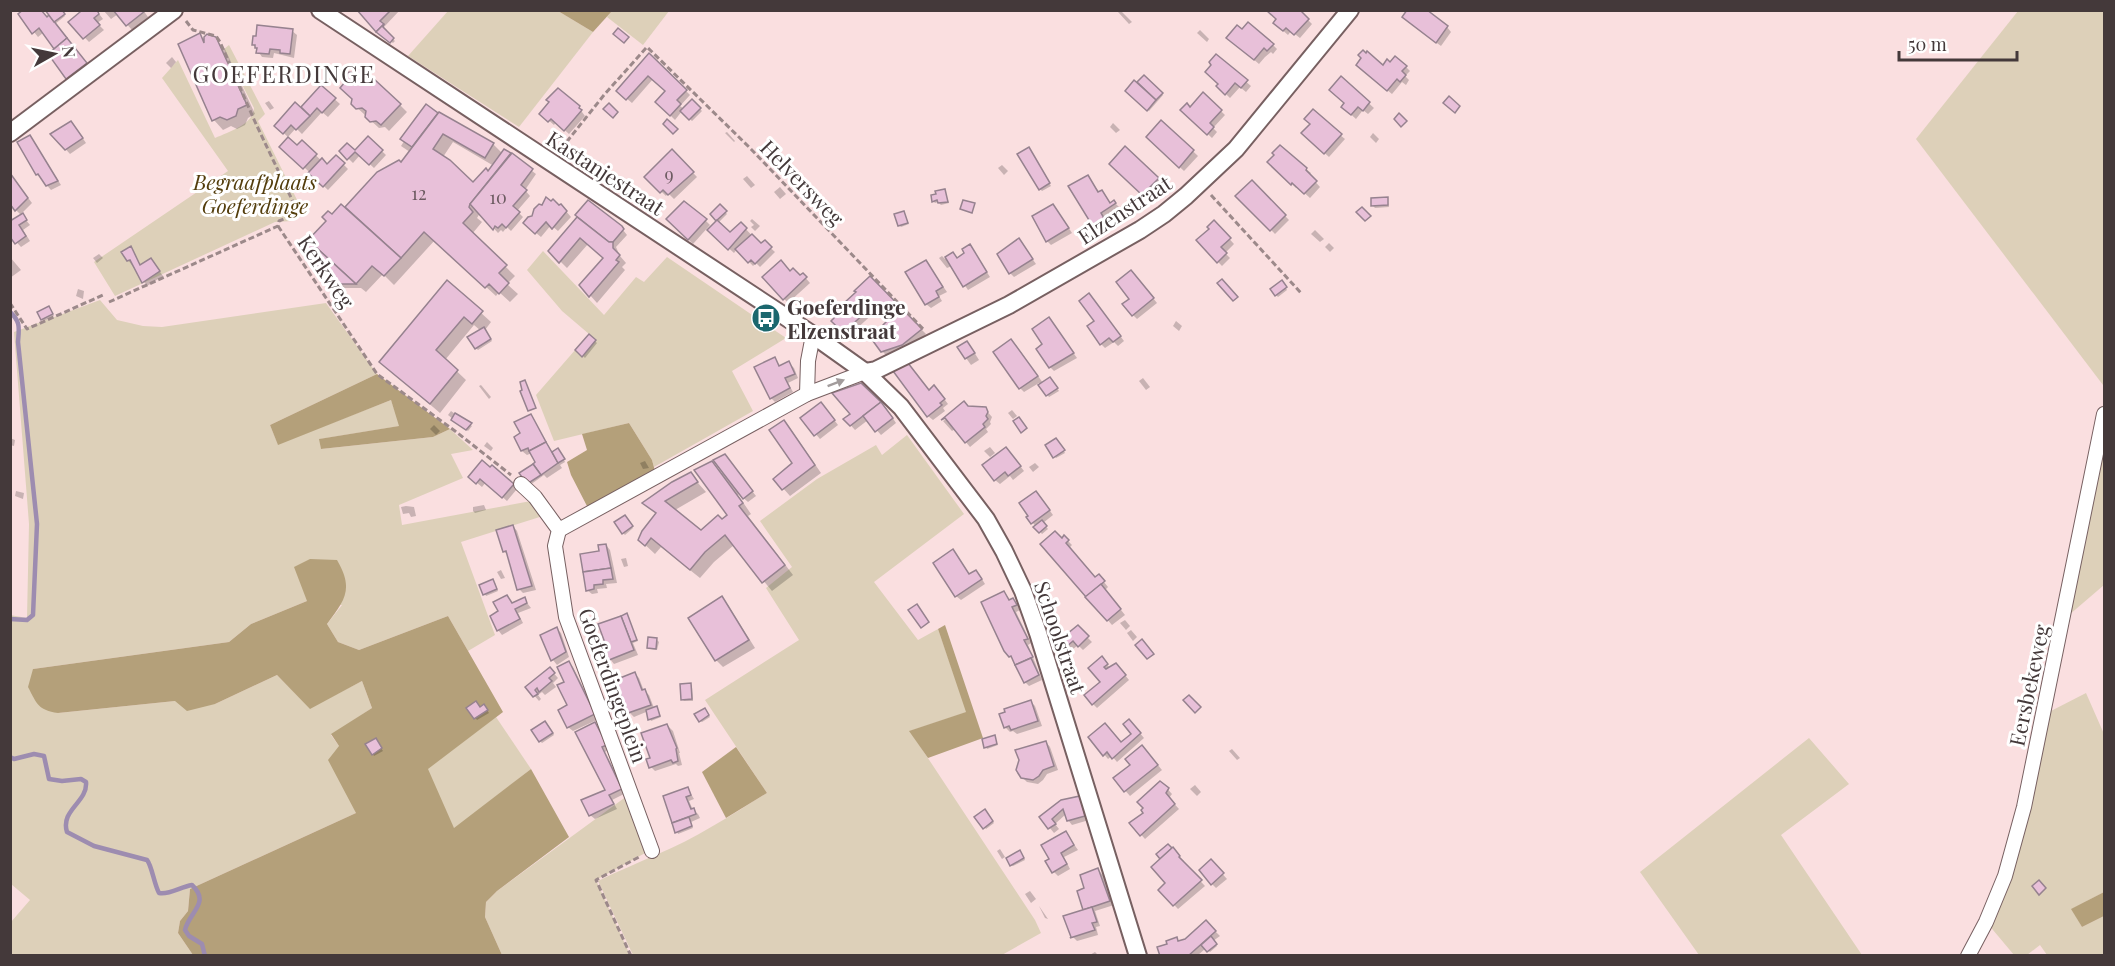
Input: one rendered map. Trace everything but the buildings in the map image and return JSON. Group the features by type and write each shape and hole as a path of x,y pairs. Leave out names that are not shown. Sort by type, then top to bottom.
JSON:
{"street":[{"name":"Kastanjestraat","path":"320,10 866,372"},
{"name":"Elzenstraat","path":"866,372 876,370 1009,305 1140,230 1172,208 1236,149 1350,10"},
{"path":"10,133 179,14"},
{"path":"807,394 808,361 813,335"},
{"path":"521,484 535,497 559,530 807,394 866,372"},
{"name":"Schoolstraat","path":"866,372 901,407 986,519 1023,591 1138,956"},
{"name":"Eersbekeweg","path":"1968,956 1986,922 2005,876 2024,807 2104,414"},
{"name":"Goeferdingeplein","path":"559,530 555,546 566,617 652,851"}],"path":[{"name":"Kerkweg","path":"179,14 193,30 212,34 220,42 296,208 293,215 279,221 278,226 377,374 521,484"},
{"name":"Helversweg","path":"550,162 604,95 648,47 750,148 923,327 932,342"},
{"path":"1200,183 1301,293"},
{"path":"109,302 278,226"},
{"path":"10,303 27,329 103,295"},
{"path":"631,956 596,880 652,851"}],"green space":[{"path":"448,11 558,11 593,32 519,127 408,56"},
{"path":"612,11 669,11 643,45 607,17"},
{"path":"2018,11 2104,11 2103,385 1916,139"},
{"name":"Begraafplaats Goeferdinge","path":"229,45 265,114 258,121 304,214 292,221 275,222 115,296 94,262 228,171 162,78 178,60 215,138 233,130 250,119 254,108 224,49"},
{"path":"543,251 604,315 636,277 644,282 667,257 786,338 732,371 753,411 654,467 629,423 554,441 536,395 589,334 562,311 527,270"},
{"path":"100,300 117,320 143,326 162,327 326,303 377,374 270,425 278,444 391,400 400,426 320,439 321,449 433,437 450,429 473,450 451,454 463,478 399,505 402,525 531,501 543,516 461,542 495,635 468,651 448,616 359,650 338,642 327,624 342,605 307,601 251,624 229,642 33,669 58,713 175,701 215,704 277,675 310,708 362,681 372,708 331,735 339,746 356,813 190,889 188,911 180,921 178,933 193,955 11,955 11,922 30,900 11,884 10,615 27,618 29,524 14,332"},
{"path":"907,435 964,514 874,582 918,640 938,629 967,712 910,731 1035,920 1041,933 1002,955 633,955 598,881 686,841 767,793 705,700 799,640 766,588 792,567 760,521 817,479 876,445 882,455"},
{"path":"2104,442 2104,585 2069,615"},
{"path":"2086,693 2104,734 2104,892 2072,909 2082,927 2104,916 2104,955 2047,955 2040,945 2027,955 2014,955 1988,924 2013,873 2026,826 2049,712"},
{"path":"496,717 531,769 454,829 427,769"},
{"path":"1809,738 1849,784 1781,835 1862,955 1699,955 1640,872"},
{"path":"627,796 647,852 596,880 630,955 502,955 485,917 486,902 497,891"}],"shaded area":[{"path":"558,11 612,11 593,32"},
{"path":"377,374 450,429 433,437 321,449 319,439 399,426 391,400 278,445 270,425"},
{"path":"629,423 652,460 655,471 588,508 567,462 587,450 582,434"},
{"path":"310,559 337,560 342,570 346,587 345,594 339,608 327,624 338,642 359,650 448,616 503,712 428,769 454,828 531,769 569,837 497,891 486,902 485,917 502,955 193,955 178,933 180,921 188,911 190,889 356,813 328,760 339,746 331,734 372,708 362,681 310,709 277,675 215,704 187,711 175,701 58,713 42,708 28,687 33,669 229,642 251,624 307,601 294,567"},
{"path":"945,625 983,738 928,758 909,731 966,712 938,629"},
{"path":"736,747 767,793 726,818 702,772"},
{"path":"2104,892 2104,916 2082,927 2071,909"}],"waterway":[{"path":"10,312 18,326 37,524 33,615 27,620 10,619"},
{"path":"10,757 14,759 34,754 44,756 49,779 62,781 81,779 86,782 83,795 67,818 67,832 94,846 147,860 159,893 167,893 192,885 197,891 199,902 185,930 189,936 202,944 205,956"}],"place":[{"name":"Goeferdinge Elzenstraat","path":"766,318"}],"district":[{"name":"GOEFERDINGE","path":"284,73"}]}
